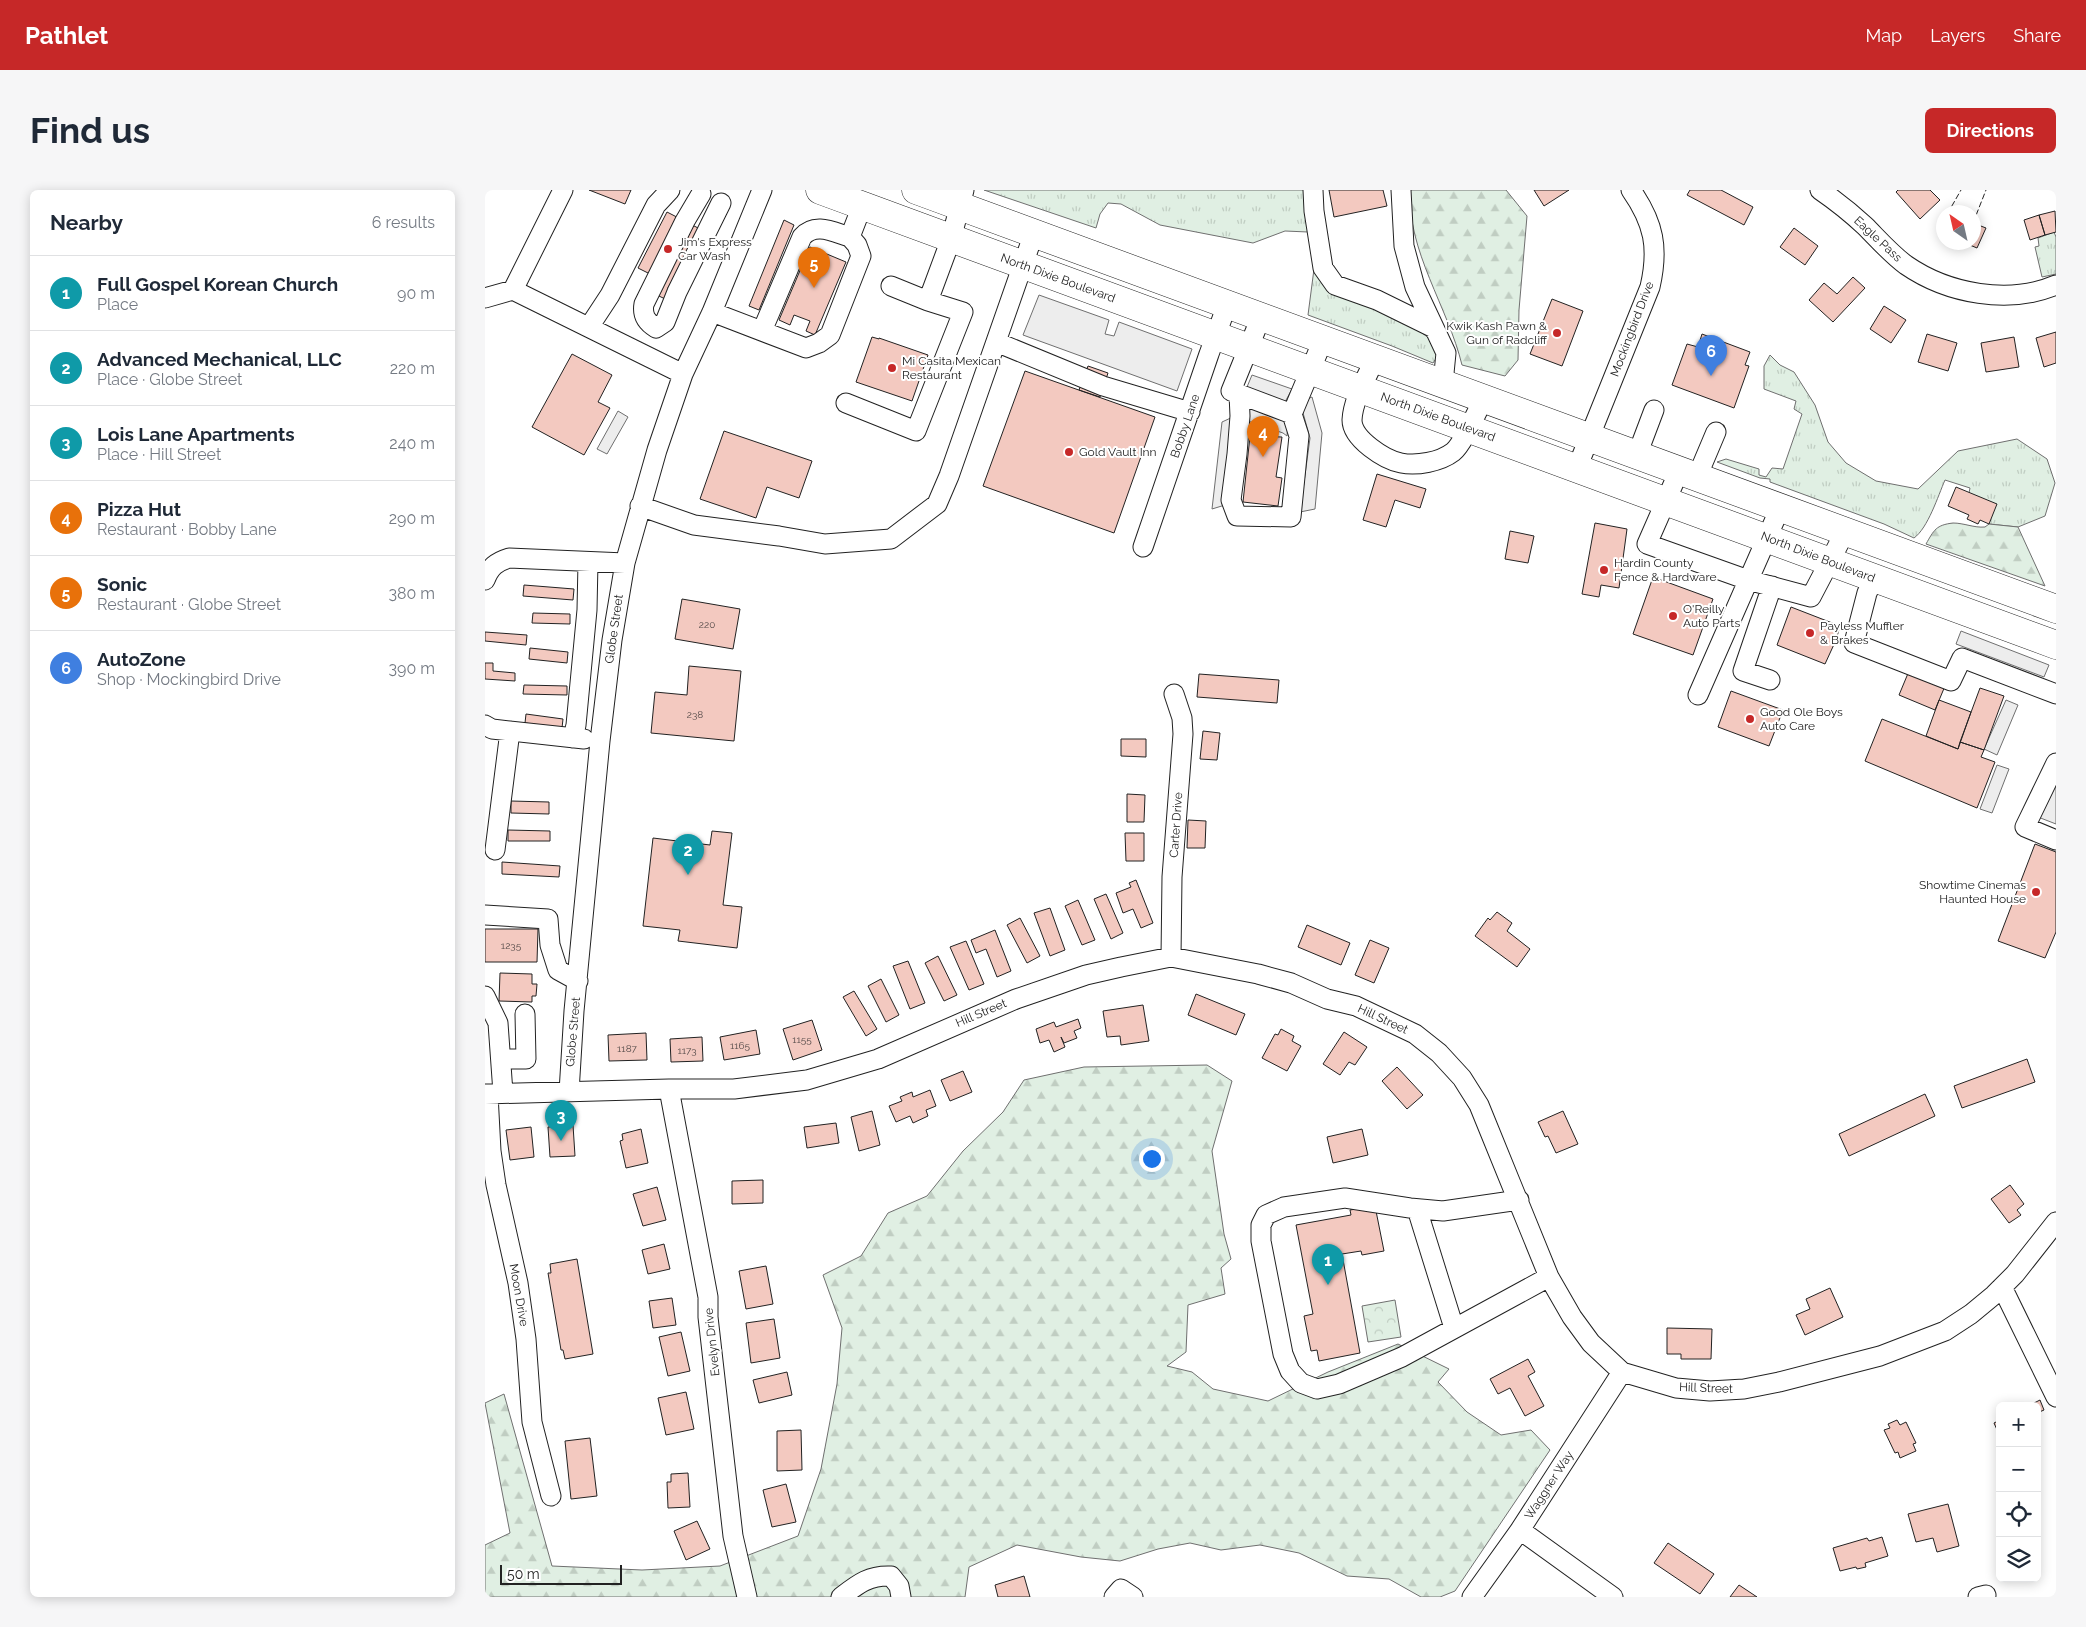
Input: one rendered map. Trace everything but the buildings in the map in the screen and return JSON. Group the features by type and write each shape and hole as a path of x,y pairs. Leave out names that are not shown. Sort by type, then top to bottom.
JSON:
{"highway":[{"name":"North Dixie Boulevard","path":"820,190 2056,645"},
{"path":"916,190 961,198 1034,233 2056,609"}],"street":[{"path":"513,290 563,190"},
{"path":"589,327 610,295 657,205 670,190"},
{"name":"Globe Street","path":"569,1092 571,1050 600,740 612,640 625,563 657,450 683,374 712,312 762,190"},
{"path":"1313,190 1314,211 1323,268 1335,285 1377,300 1434,328"},
{"path":"1401,190 1404,246 1415,287 1447,353 1443,384"},
{"name":"Mockingbird Drive","path":"1577,468 1650,287 1654,270 1655,253 1651,228 1641,204 1631,190"},
{"name":"Eagle Pass","path":"1820,190 1864,226 1891,253 1907,265 1940,282 1958,289 1996,295 2035,292 2056,285"},
{"path":"721,203 677,292 665,322 656,328 644,316 644,304 699,192 752,215"},
{"path":"929,301 951,239 961,198"},
{"path":"850,237 862,206"},
{"path":"712,312 806,348 819,344 830,335 861,256 857,245 850,237 817,228 808,230 802,237 762,331"},
{"path":"640,506 694,525 825,544 891,539 937,504 949,476 1034,233"},
{"path":"846,403 916,431 963,312 891,286"},
{"path":"485,298 513,290 683,374"},
{"name":"Bobby Lane","path":"1143,547 1227,305"},
{"path":"1261,317 1231,391 1292,414"},
{"path":"1239,394 1240,416 1231,500 1237,516 1291,517 1299,436 1292,414 1323,340"},
{"path":"995,342 1103,386 1190,412"},
{"path":"1375,359 1354,408 1352,422 1360,438 1376,452 1401,463 1429,462 1453,452 1483,398"},
{"path":"1637,455 1654,410"},
{"path":"1716,432 1688,474 1666,501 1647,544 1748,580 1811,597 1845,532"},
{"path":"1698,695 1780,508"},
{"path":"485,580 489,571 497,562 509,558 625,563"},
{"path":"573,738 576,725 587,610 588,562"},
{"path":"1874,578 1867,593 1854,642 1951,681 1962,658 2056,694"},
{"path":"1770,680 1743,671 1772,586"},
{"name":"Carter Drive","path":"1171,957 1172,878 1183,734 1182,718 1174,694"},
{"path":"485,725 492,730 600,740"},
{"path":"495,850 511,731"},
{"path":"2056,762 2025,828 2056,840"},
{"path":"485,916 548,919 550,945 558,970 578,981"},
{"name":"Hill Street","path":"492,1093 734,1089 807,1080 878,1059 1016,999 1086,975 1171,957 1258,974 1291,983 1327,999 1356,1006 1415,1034 1439,1054 1456,1072 1475,1098 1493,1134 1549,1277 1572,1317 1591,1343 1622,1372 1676,1388 1710,1391 1744,1389 1779,1382 1880,1356 1945,1331 1971,1314 2002,1287 2034,1251 2056,1222"},
{"name":"Moon Drive","path":"485,996 498,1023 501,1059 492,1093 491,1151 496,1185 518,1283 526,1339 531,1422 551,1496"},
{"path":"501,1059 526,1059 525,1014"},
{"name":"Evelyn Drive","path":"669,1089 708,1297 708,1318 733,1536 747,1597"},
{"path":"1519,1200 1443,1211 1345,1198 1284,1207 1266,1215 1261,1225 1261,1241 1283,1354 1290,1371 1301,1383 1317,1389 1339,1384 1402,1357 1549,1277"},
{"path":"1417,1209 1454,1328"},
{"path":"2002,1287 2056,1397"},
{"name":"Waggner Way","path":"1472,1597 1520,1530 1622,1372"},
{"path":"1520,1530 1613,1597"},
{"path":"841,1597 857,1584 876,1575 891,1576 899,1586 901,1597"}],"green space":[{"path":"984,190 1306,190 1308,232 1285,231 1253,243 1160,225 1121,204 1108,203 1100,214 1096,228"},
{"path":"1410,190 1506,190 1527,216 1519,310 1518,360 1505,376 1462,365 1456,343 1421,257 1411,213"},
{"path":"2054,232 2056,237 2056,274 2042,277 2035,247 2039,246 2038,238"},
{"path":"1314,269 1354,299 1403,321 1425,335 1434,344 1439,354 1433,363 1308,315"},
{"path":"1770,355 1780,365 1794,372 1815,405 1828,442 1846,463 1876,481 1918,489 1958,451 2017,439 2047,459 2055,483 2045,516 2018,527 1989,524 1969,493 1970,488 1945,480 1924,527 1914,538 1884,524 1770,482 1770,479 1760,478 1717,462 1726,459 1759,469 1759,475 1766,477 1772,468 1783,469 1802,414 1794,409 1796,401 1764,389 1764,366"},
{"path":"1953,523 1981,527 1989,524 2018,527 2045,586 1926,544 1936,529"},
{"path":"1207,1065 1232,1081 1212,1151 1224,1234 1231,1259 1221,1268 1225,1294 1188,1305 1186,1352 1167,1366 1192,1372 1213,1389 1268,1401 1328,1372 1398,1344 1449,1369 1438,1382 1467,1412 1501,1435 1531,1430 1550,1450 1455,1591 1440,1597 1421,1597 1389,1579 1347,1576 1299,1553 1260,1545 1221,1550 1190,1543 1158,1549 1120,1561 1081,1557 1017,1545 969,1567 965,1597 485,1597 485,1545 510,1533 485,1403 504,1394 552,1566 642,1570 720,1566 798,1536 821,1469 837,1384 842,1328 823,1275 861,1256 888,1213 927,1196 963,1151 1003,1112 1024,1080 1084,1067"},
{"path":"1395,1300 1401,1337 1368,1342 1362,1306"}],"shaded area":[{"path":"1039,295 1109,320 1105,334 1114,336 1119,322 1192,349 1177,391 1023,335"},
{"path":"1252,375 1292,389 1285,402 1247,387"},
{"path":"1312,397 1322,433 1315,509 1300,512 1310,438 1300,402"},
{"path":"1249,407 1288,421 1287,436 1248,421"},
{"path":"618,411 628,417 607,454 597,449"},
{"path":"1235,416 1225,505 1212,509 1222,422"},
{"path":"1961,631 2049,665 2044,677 1956,644"},
{"path":"2006,700 2018,705 1997,755 1984,749"},
{"path":"1997,765 2009,769 1992,813 1980,809"},
{"path":"2056,785 2056,824 2038,817 2047,793"}],"fence":[{"path":"1952,205 1961,190"},
{"path":"1980,205 1986,190"}],"place":[{"name":"Jim's Express Car Wash","path":"668,249"},
{"name":"Sonic","path":"814,288"},
{"name":"Kwik Kash Pawn & Gun of Radcliff","path":"1557,333"},
{"name":"Mi Casita Mexican Restaurant","path":"892,368"},
{"name":"AutoZone","path":"1711,376"},
{"name":"Gold Vault Inn","path":"1069,452"},
{"name":"Pizza Hut","path":"1263,457"},
{"name":"Hardin County Fence & Hardware","path":"1604,570"},
{"name":"O'Reilly Auto Parts","path":"1673,616"},
{"name":"Payless Muffler & Brakes","path":"1810,633"},
{"name":"Good Ole Boys Auto Care","path":"1750,719"},
{"name":"Advanced Mechanical, LLC","path":"688,875"},
{"name":"Showtime Cinemas Haunted House","path":"2036,892"},
{"name":"Lois Lane Apartments","path":"561,1141"},
{"name":"Full Gospel Korean Church","path":"1328,1285"}]}
